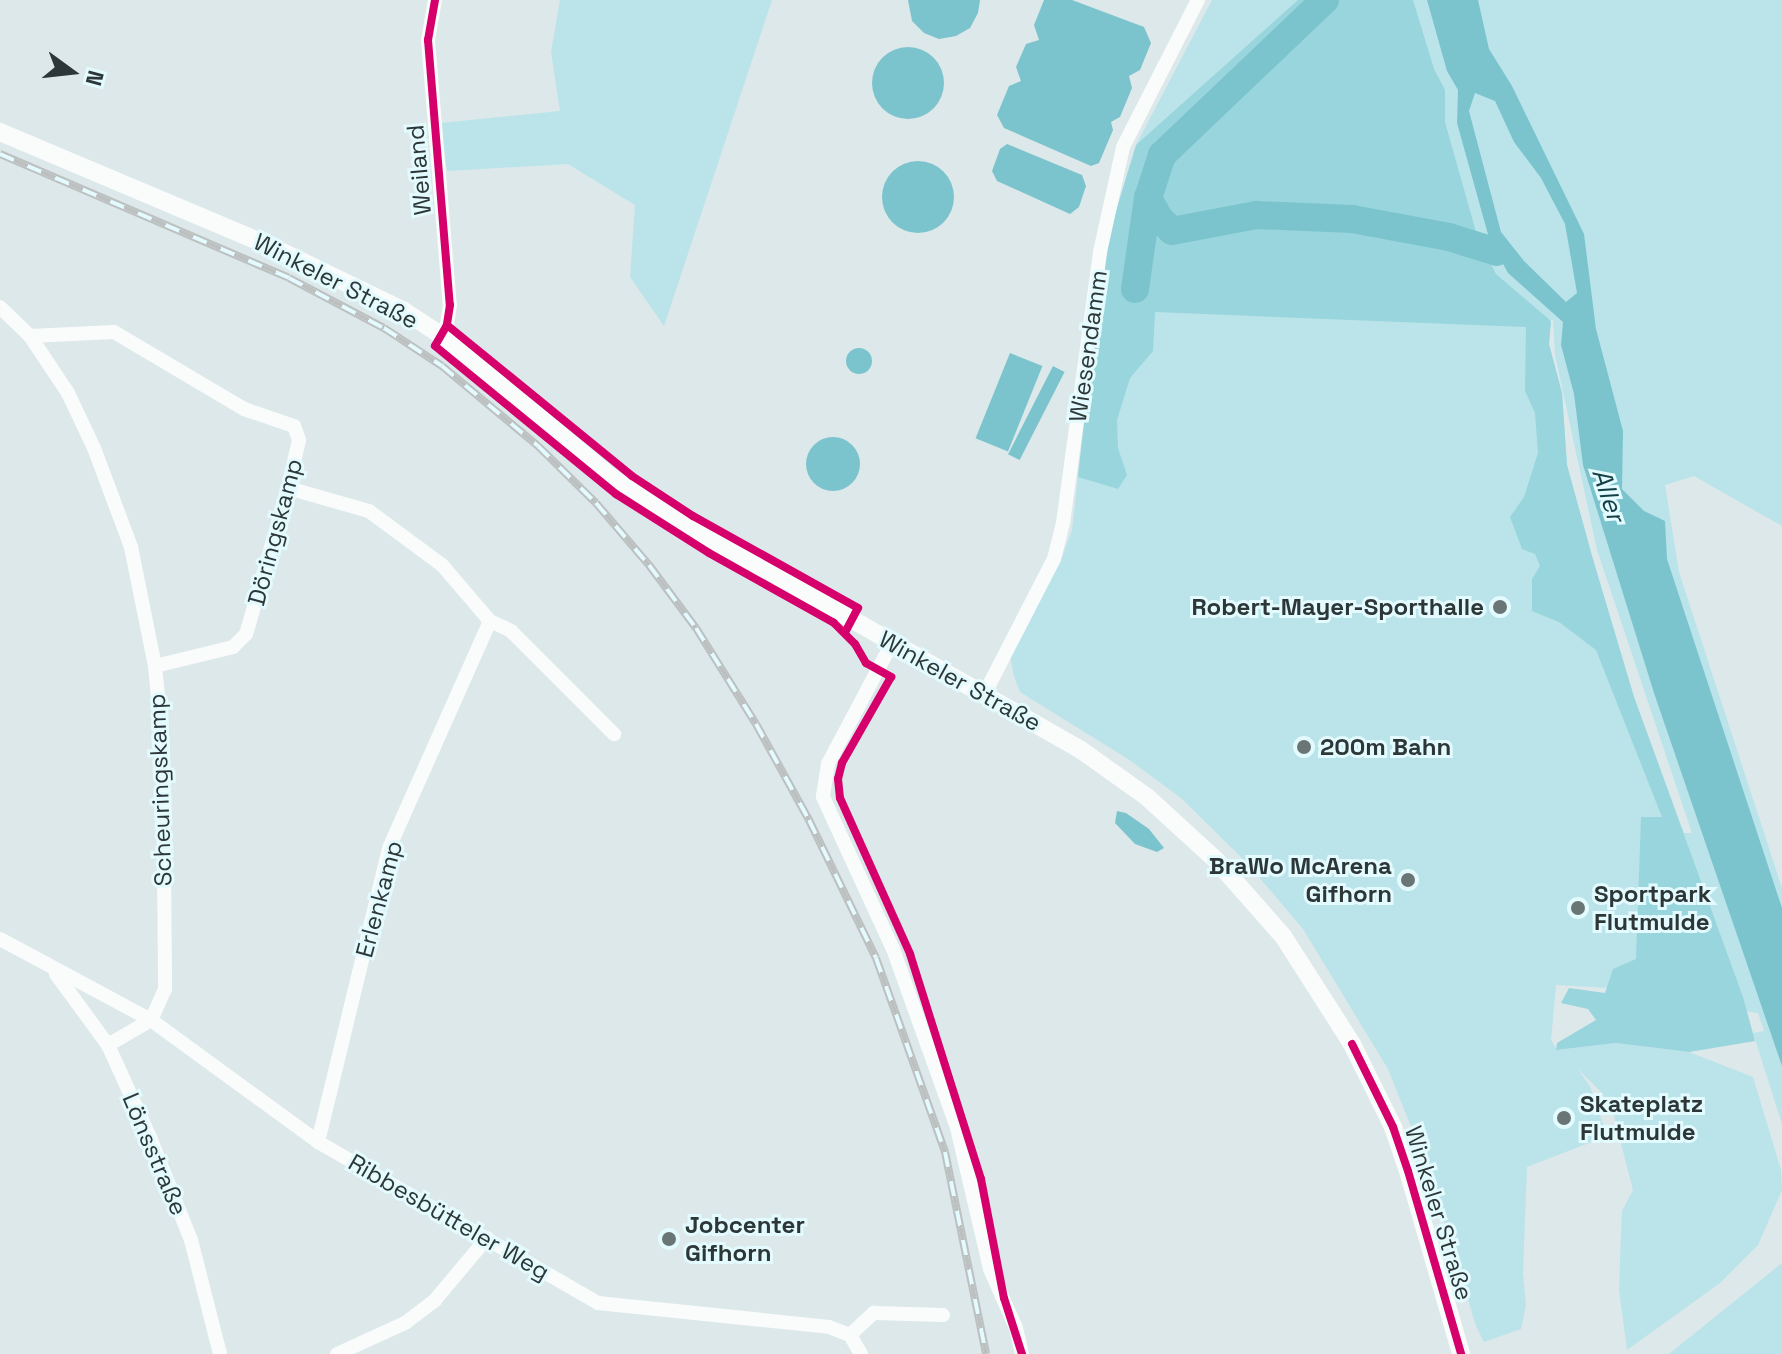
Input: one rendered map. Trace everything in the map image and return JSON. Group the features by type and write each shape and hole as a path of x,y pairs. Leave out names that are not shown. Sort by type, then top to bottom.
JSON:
{"street":[{"name":"Weiland","path":"435,0 428,50 450,305 447,325 441,335"},
{"name":"Wiesendamm","path":"985,693 1054,559 1063,523 1100,252 1123,147 1198,0"},
{"name":"Winkeler Straße","path":"0,132 326,271 384,300 441,335 626,487 687,526 1081,750 1147,797 1215,859 1283,936 1352,1044 1393,1127 1428,1234 1461,1354"},
{"name":"Scheuringskamp","path":"0,307 30,336 68,393 99,462 131,547 155,666 163,748 165,989 151,1020"},
{"name":"Döringskamp","path":"30,336 114,332 244,409 294,426 299,440 288,488 257,605 242,642 233,647 155,666"},
{"path":"288,488 369,511 442,565 490,621 511,631 614,734"},
{"name":"Erlenkamp","path":"318,1142 389,848 490,621"},
{"path":"892,643 828,764 823,797 893,949 952,1113 990,1269 1016,1328 1022,1354"},
{"name":"Ribbesbütteler Weg","path":"0,939 151,1020 318,1142 598,1303 803,1322 850,1335"},
{"name":"Lönsstraße","path":"53,970 108,1045 191,1240 220,1354"},
{"path":"108,1045 151,1020"},
{"path":"337,1354 405,1323 435,1300 487,1238"},
{"path":"861,1354 850,1335 874,1313 943,1315"}],"shaded area":[{"path":"560,0 772,0 664,326 630,277 635,205 568,164 447,171 441,123 560,111 551,52"},
{"path":"1212,0 1782,0 1782,526 1694,476 1665,485 1679,572 1782,888 1782,1124 1753,1033 1764,1031 1758,1013 1663,998 1663,991 1556,985 1551,1040 1557,1050 1616,1043 1689,1052 1753,1077 1781,1170 1782,1190 1758,1245 1720,1283 1627,1350 1619,1290 1621,1232 1622,1211 1633,1190 1614,1116 1602,1093 1577,1068 1590,1086 1607,1136 1527,1167 1523,1273 1526,1305 1521,1329 1484,1342 1476,1326 1430,1174 1388,1069 1303,929 1247,863 1181,798 1128,759 1020,692 1014,676 1010,656 1062,557 1072,530 1097,304 1551,321 1549,344 1562,393 1567,465 1592,556 1634,697 1684,833 1692,833 1597,550 1555,355 1553,320 1106,302 1128,171 1143,140 1136,145"},
{"path":"1298,0 1413,0 1434,69 1445,90 1445,122 1478,239 1496,274 1551,321 1549,344 1562,393 1567,465 1592,556 1634,697 1743,997 1755,1041 1689,1052 1616,1043 1556,1050 1557,1043 1596,1020 1588,1009 1561,1003 1569,988 1605,993 1613,969 1636,959 1641,817 1662,817 1596,650 1559,622 1532,611 1532,579 1540,566 1535,554 1522,549 1510,517 1524,497 1538,453 1535,413 1525,391 1526,327 1155,312 1153,351 1130,378 1117,420 1118,448 1127,475 1118,489 1078,477 1103,254 1136,145"},
{"path":"1782,1263 1782,1354 1669,1354"}],"water":[{"path":"908,0 980,0 978,13 970,28 956,36 939,39 924,33 912,21"},
{"path":"1044,0 1072,0 1144,27 1151,43 1140,70 1129,76 1132,88 1120,117 1111,122 1113,130 1099,163 1091,166 1004,128 997,115 1009,86 1021,81 1016,67 1026,44 1039,40 1034,25"},
{"name":"Aller","path":"1427,0 1478,0 1489,49 1512,86 1584,234 1596,329 1623,431 1622,489 1644,511 1665,521 1667,559 1782,908 1782,1066 1654,693 1583,465 1574,394 1561,345 1563,322 1508,273 1489,238 1457,123 1458,90 1447,71","holes":["1475,93 1495,101 1514,142 1541,178 1565,224 1577,293 1566,302 1524,261 1501,232 1469,111"]},
{"path":"901,47 915,47 934,57 944,76 944,90 934,109 915,119 901,119 882,109 872,90 872,76 882,57"},
{"path":"1007,144 1082,175 1086,186 1079,207 1070,214 997,181 992,171 1000,149"},
{"path":"925,161 944,171 952,183 952,211 944,223 932,231 911,233 892,223 884,211 882,190 892,171 904,163"},
{"path":"859,348 868,352 872,361 868,370 859,374 850,370 846,361 850,352"},
{"path":"1010,353 1042,366 1008,451 976,438"},
{"path":"1053,366 1065,372 1020,460 1008,454"},
{"path":"833,437 852,445 860,464 852,483 833,491 814,483 806,464 814,445"},
{"path":"1117,811 1126,813 1149,829 1164,848 1157,852 1135,844 1115,823"}],"waterway":[{"path":"1135,289 1148,198 1162,155 1325,0"},
{"path":"1148,198 1159,218 1172,231 1256,215 1352,219 1449,237 1497,252"}],"railway":[{"path":"0,154 289,278 384,328 442,366 538,446 596,503 649,565 696,628 756,724 809,820 876,958 945,1152 986,1354"}],"cycle path":[{"path":"435,0 428,40 450,305 447,325 435,346 616,494 709,553 834,623 855,644 866,663 891,677 842,763 838,779 840,798 910,954 981,1179 1004,1298 1022,1354"},
{"path":"447,325 632,476 693,516 858,608 845,632"},
{"path":"1352,1044 1393,1127 1461,1354"}],"place":[{"name":"Robert-Mayer-Sporthalle","path":"1500,607"},
{"name":"200m Bahn","path":"1304,747"},
{"name":"BraWo McArena Gifhorn","path":"1408,880"},
{"name":"Sportpark Flutmulde","path":"1578,908"},
{"name":"Skateplatz Flutmulde","path":"1564,1118"},
{"name":"Jobcenter Gifhorn","path":"669,1239"}]}
